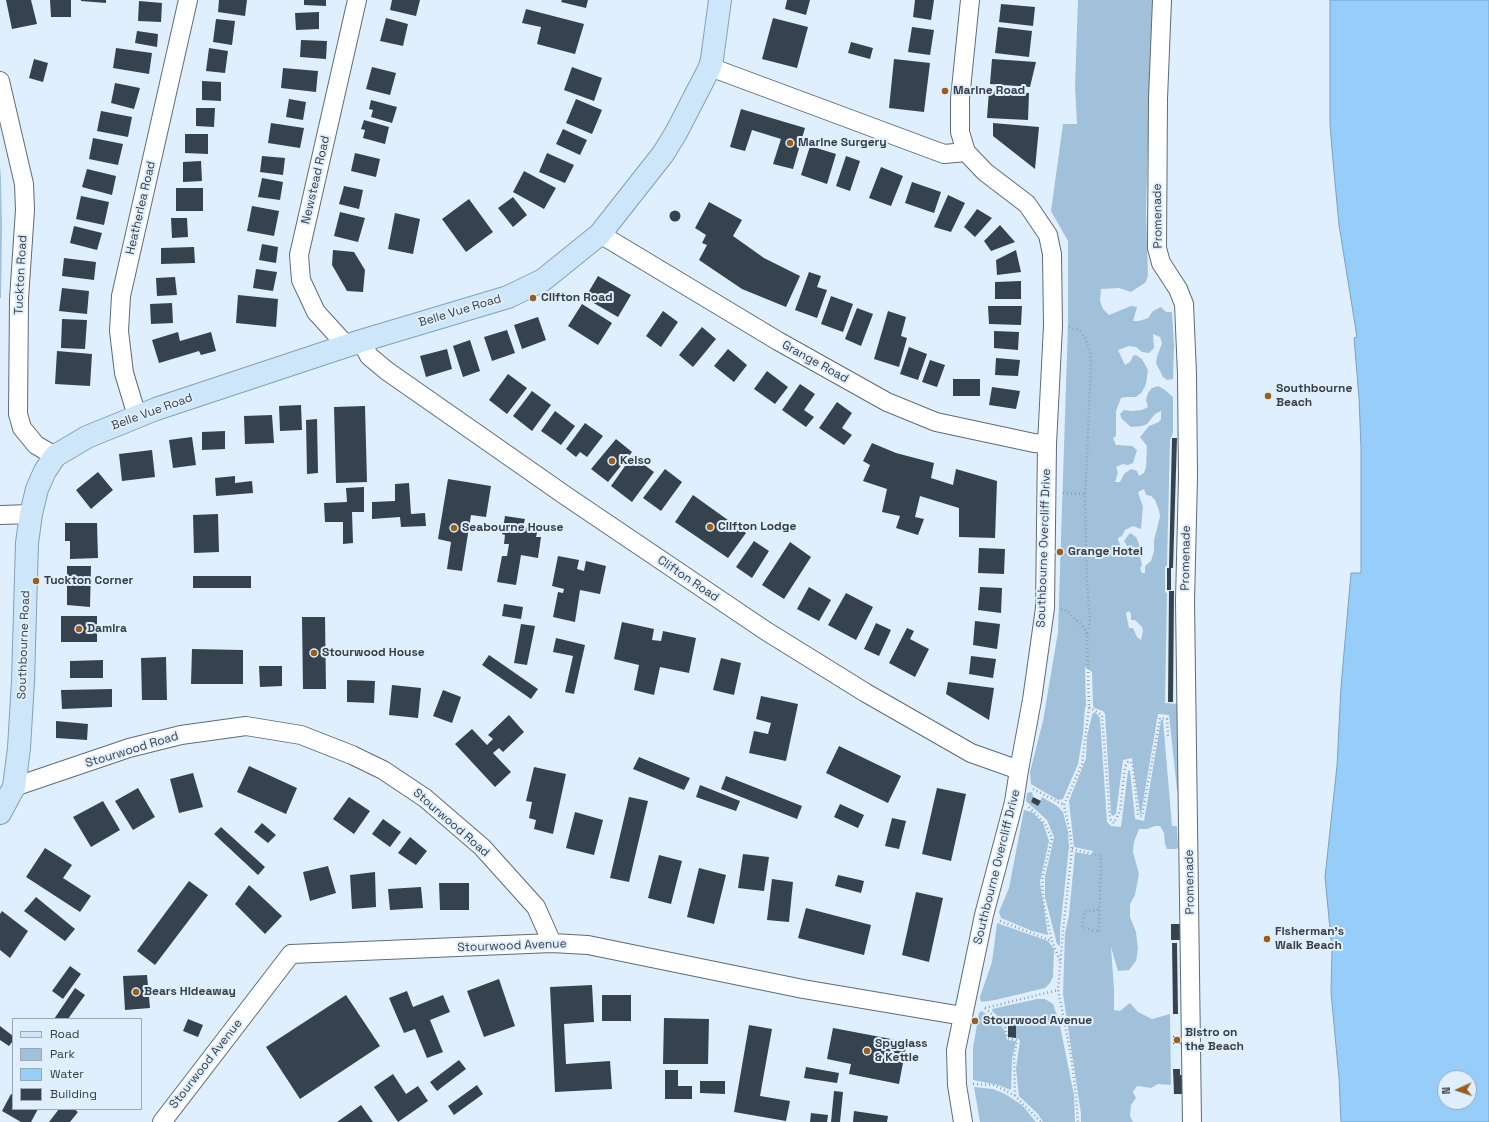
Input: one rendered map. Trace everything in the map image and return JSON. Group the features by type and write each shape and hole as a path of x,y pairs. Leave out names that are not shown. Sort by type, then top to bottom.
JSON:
{"main road":[{"name":"Belle Vue Road","path":"55,456 87,437 136,416 354,344 508,297 543,280 600,234 663,154 676,133 710,67 720,0"},
{"name":"Southbourne Road","path":"0,813 14,787 23,688 27,543 31,514 37,489 45,470 55,456"}],"street":[{"name":"Heatherlea Road","path":"136,416 124,373 122,359 119,331 121,296 188,0"},
{"name":"Newstead Road","path":"354,344 316,312 301,280 299,255 357,0"},
{"name":"Southbourne Overcliff Drive","path":"963,1122 957,1085 956,1050 984,915 1017,786 1032,700 1045,608 1046,492 1053,326 1052,254 1048,235 1027,204 985,172 966,152 960,132 960,99 970,0"},
{"name":"Promenade","path":"1162,0 1158,99 1157,248 1161,263 1178,289 1184,304 1187,374 1188,477 1185,600 1192,1122"},
{"path":"710,67 944,154 966,152"},
{"name":"Tuckton Road","path":"1,90 24,184 25,210 19,299 18,414 22,428 36,445 55,456"},
{"name":"Grange Road","path":"600,234 778,341 887,402 936,422 1034,443 1048,444"},
{"name":"Clifton Road","path":"354,344 387,371 566,496 766,631 872,697 971,754 1017,786"},
{"path":"0,515 31,514"},
{"name":"Stourwood Road","path":"14,787 129,748 181,735 246,726 301,735 352,755 382,770 425,798 482,848 536,907 552,943"},
{"name":"Stourwood Avenue","path":"162,1122 291,954 552,943 588,945 803,989 963,1016"}],"path":[{"path":"1053,326 1074,327 1079,330 1085,338 1090,350 1091,365 1085,494 1086,583 1090,619 1087,636 1089,707 1082,764 1064,805 1072,850 1062,931 1058,990 1071,1055 1078,1122"},
{"path":"1046,492 1085,494"},
{"path":"1045,608 1067,611 1084,628 1087,636"},
{"path":"1089,707 1102,715 1110,819 1114,823 1120,811 1125,767 1128,762 1131,762 1133,767 1138,814 1139,816 1142,816 1144,813 1160,718 1166,719 1169,742"},
{"path":"1017,786 1031,788 1064,805"},
{"path":"1017,786 1030,808 1045,824 1052,838 1042,880 1044,905 1052,941 1061,963"},
{"path":"1072,850 1101,856 1099,932 1082,927 1084,912 1099,909"},
{"path":"984,915 1052,941"},
{"path":"963,1016 985,1008 1058,990"},
{"path":"985,1008 1005,1026 1007,1038 1018,1040 1014,1058 1015,1096"},
{"path":"957,1085 994,1085 1015,1096 1041,1122"}],"green space":[{"path":"1078,0 1153,0 1146,209 1148,275 1146,282 1131,292 1119,288 1101,289 1100,301 1103,309 1109,315 1131,306 1137,307 1133,321 1148,318 1153,311 1161,307 1166,312 1172,312 1174,346 1173,379 1167,380 1163,377 1156,363 1162,343 1160,337 1153,334 1154,348 1149,353 1142,352 1136,347 1129,346 1118,350 1125,365 1130,362 1133,356 1136,355 1142,359 1148,370 1146,384 1142,392 1136,397 1121,398 1116,411 1116,436 1113,438 1116,445 1132,446 1137,450 1133,463 1128,465 1123,464 1116,467 1118,472 1115,482 1120,482 1124,474 1131,469 1137,471 1139,476 1144,473 1146,467 1147,446 1140,437 1149,426 1159,422 1161,419 1161,411 1155,414 1147,424 1131,427 1122,419 1120,414 1124,410 1142,410 1148,407 1146,400 1148,393 1152,388 1158,386 1173,397 1173,433 1170,440 1167,565 1165,567 1165,592 1167,593 1165,703 1178,704 1179,794 1177,790 1169,715 1158,714 1141,814 1132,758 1123,760 1116,814 1113,816 1111,814 1105,714 1103,711 1094,708 1092,672 1085,667 1086,707 1078,764 1063,799 1058,800 1031,784 1030,772 1043,721 1058,632 1068,323 1068,241 1051,211 1063,124 1077,124 1075,86","holes":["1144,489 1146,495 1151,496 1155,500 1160,517 1154,540 1154,551 1151,561 1145,566 1145,573 1142,573 1140,568 1142,565 1140,557 1141,549 1136,537 1130,533 1124,541 1127,546 1130,546 1131,551 1121,547 1118,538 1122,536 1125,530 1133,526 1141,529 1143,507 1138,492","1129,611 1131,614 1131,620 1135,620 1142,627 1143,631 1141,640 1137,637 1133,628 1129,628 1126,613"]},
{"path":"0,166 2,228 1,298 0,298"},
{"path":"1094,712 1100,718 1107,822 1111,826 1121,827 1128,771 1130,770 1135,819 1144,821 1161,720 1163,720 1172,826 1177,826 1178,848 1176,849 1167,849 1164,833 1160,826 1139,829 1134,842 1133,852 1139,874 1135,895 1130,904 1130,917 1136,932 1138,949 1136,961 1129,970 1118,971 1111,947 1114,1010 1120,1011 1130,1003 1138,1012 1152,1019 1170,1014 1171,1085 1158,1084 1151,1088 1137,1086 1133,1092 1136,1098 1131,1105 1130,1116 1133,1122 1081,1122 1063,994 1065,933 1069,915 1075,852 1092,855 1093,851 1074,847 1069,801 1086,758 1087,736"},
{"path":"1032,792 1033,797 1031,802 1038,806 1042,797 1057,806 1063,812 1068,832 1069,847 1060,930 1060,946 1057,944 1045,897 1045,877 1054,837 1047,820 1026,801 1027,793"},
{"path":"1024,810 1032,812 1043,823 1049,841 1040,882 1048,935 1032,931 1001,918 999,912 1009,888"},
{"path":"997,923 1048,941 1054,949 1053,977 1045,988 981,1002 980,997 992,962"},
{"path":"1037,999 1045,999 1053,1004 1059,1021 1074,1095 1075,1122 1043,1122 1038,1114 1019,1096 1016,1069 1020,1040 1016,1038 1016,1021 1005,1022 993,1012 992,1009"},
{"path":"981,1011 992,1017 1004,1029 1007,1040 1016,1041 1012,1059 1011,1090 998,1085 973,1080 973,1048 979,1013"},
{"path":"974,1087 993,1089 1005,1094 1022,1105 1036,1122 980,1122"}],"water":[{"path":"1330,0 1489,0 1489,1122 1341,1122 1339,1078 1331,992 1332,950 1325,877 1337,766 1341,687 1351,573 1361,573 1361,447 1354,338 1357,337 1339,225 1330,124"}],"building":[{"path":"6,0 31,0 37,24 12,29"},
{"path":"50,0 71,0 71,17 51,17"},
{"path":"106,0 106,3 81,1"},
{"path":"219,0 247,0 245,16 218,12"},
{"path":"304,0 326,0 326,6 304,5"},
{"path":"392,0 420,0 416,16 390,10"},
{"path":"562,0 588,0 586,8 561,2"},
{"path":"787,0 810,0 806,15 785,9"},
{"path":"915,0 934,0 931,20 913,17"},
{"path":"139,1 162,3 161,22 138,21"},
{"path":"1001,4 1035,7 1033,26 999,22"},
{"path":"526,9 584,24 575,54 537,44 541,27 522,23"},
{"path":"319,12 319,29 296,30 295,13"},
{"path":"386,18 408,24 403,46 380,41"},
{"path":"773,18 808,27 797,68 762,59"},
{"path":"216,19 235,21 232,45 213,42"},
{"path":"912,27 934,30 930,55 908,52"},
{"path":"998,27 1032,31 1029,57 995,53"},
{"path":"137,31 158,34 157,47 135,43"},
{"path":"301,40 327,41 326,59 300,57"},
{"path":"851,42 873,48 870,59 848,53"},
{"path":"116,48 152,53 149,74 113,68"},
{"path":"209,48 228,51 225,73 206,71"},
{"path":"34,59 48,63 43,82 29,78"},
{"path":"894,59 930,63 924,112 889,108"},
{"path":"992,59 1036,62 1030,87 990,84"},
{"path":"372,67 396,73 390,95 366,89"},
{"path":"572,67 602,78 594,101 564,90"},
{"path":"283,68 318,71 316,92 281,88"},
{"path":"202,81 221,82 221,101 202,100"},
{"path":"115,83 140,88 134,109 111,103"},
{"path":"989,91 1029,93 1028,120 987,118"},
{"path":"289,99 306,102 303,120 286,117"},
{"path":"576,99 602,110 592,134 566,123"},
{"path":"371,100 397,107 392,123 371,117 373,110 369,109"},
{"path":"196,108 215,108 214,127 196,126"},
{"name":"Marine Surgery","path":"741,109 805,128 793,169 773,164 781,139 752,130 745,151 730,147"},
{"path":"101,111 132,117 128,137 97,131"},
{"path":"364,120 389,127 385,144 363,138 365,130 361,129"},
{"path":"271,123 304,128 300,148 268,143"},
{"path":"993,123 1039,127 1035,169 993,136"},
{"path":"563,129 587,140 580,155 556,144"},
{"path":"185,134 208,134 208,154 185,153"},
{"path":"93,138 123,144 118,165 89,159"},
{"path":"810,146 836,154 827,184 801,175"},
{"path":"355,153 380,159 376,177 351,171"},
{"path":"547,153 574,165 565,183 539,172"},
{"path":"262,156 285,158 283,175 260,172"},
{"path":"846,156 860,161 850,191 836,186"},
{"path":"201,161 202,181 183,182 183,162"},
{"path":"881,167 903,176 891,206 869,198"},
{"path":"87,169 116,176 112,195 82,187"},
{"path":"524,171 556,188 544,209 513,192"},
{"path":"262,178 283,182 280,200 258,197"},
{"path":"912,182 941,192 934,213 905,203"},
{"path":"344,186 363,190 359,209 339,204"},
{"path":"176,188 203,188 203,211 176,211"},
{"path":"948,195 965,203 951,232 934,227"},
{"path":"81,196 109,202 104,225 76,219"},
{"path":"513,197 527,215 513,227 498,208"},
{"path":"469,199 493,232 466,252 442,219"},
{"path":"709,202 742,220 733,236 764,258 800,276 786,307 742,289 699,260 707,245 702,243 706,235 695,228"},
{"path":"252,206 279,211 274,236 247,231"},
{"path":"977,209 992,218 975,237 964,227"},
{"path":"675,210 679,212 681,216 679,220 675,222 671,220 669,216 671,212"},
{"path":"340,212 365,218 358,242 334,236"},
{"path":"395,213 420,219 413,254 388,249"},
{"path":"171,218 187,218 188,237 172,238"},
{"path":"1000,225 1015,242 991,251 984,241"},
{"path":"74,226 102,233 97,250 70,243"},
{"path":"262,244 278,247 276,263 259,260"},
{"path":"194,247 195,263 161,264 161,248"},
{"path":"333,250 354,252 365,270 363,292 347,291 332,265"},
{"path":"1016,250 1021,272 997,275 996,260"},
{"path":"64,258 96,262 94,280 62,276"},
{"path":"256,269 277,272 273,291 253,288"},
{"path":"809,272 821,276 817,287 827,290 817,318 795,310"},
{"path":"598,276 631,295 618,317 585,298"},
{"path":"175,277 177,295 157,296 156,278"},
{"path":"1021,281 1021,299 995,299 995,282"},
{"path":"62,288 89,291 87,314 59,311"},
{"path":"238,295 278,299 276,327 236,323"},
{"path":"831,296 853,304 843,332 821,324"},
{"path":"172,303 173,323 151,324 150,304"},
{"path":"582,304 612,323 598,345 568,326"},
{"path":"988,306 1022,306 1021,325 989,324"},
{"path":"857,308 873,314 861,346 845,339"},
{"path":"663,311 678,322 661,347 646,336"},
{"path":"888,311 906,317 901,336 907,338 899,367 874,359"},
{"path":"538,317 546,340 522,349 514,325"},
{"path":"62,319 87,320 85,349 61,348"},
{"path":"702,327 716,339 693,367 679,355"},
{"path":"507,330 515,353 492,361 484,337"},
{"path":"994,331 1019,332 1018,350 994,348"},
{"path":"178,332 180,341 211,332 216,351 201,355 199,351 159,363 152,340"},
{"path":"470,340 480,371 463,377 453,346"},
{"path":"909,347 927,354 918,380 900,374"},
{"path":"447,349 452,369 426,377 420,356"},
{"path":"728,349 747,365 734,382 714,366"},
{"path":"57,351 92,354 90,386 55,384"},
{"path":"996,358 1020,360 1018,376 995,375"},
{"path":"930,360 945,365 937,387 922,382"},
{"path":"767,371 788,387 775,404 754,389"},
{"path":"508,374 527,388 507,414 489,400"},
{"path":"953,379 980,379 980,396 953,396"},
{"path":"800,384 815,394 804,410 814,417 806,427 782,410"},
{"path":"992,387 1020,391 1016,409 989,405"},
{"path":"532,391 551,405 532,431 513,416"},
{"path":"837,402 852,413 842,428 852,435 844,445 819,428"},
{"path":"301,405 302,430 280,431 279,406"},
{"path":"365,406 367,482 336,483 334,407"},
{"path":"555,411 575,426 561,445 541,431"},
{"path":"272,415 274,443 245,444 244,416"},
{"path":"317,419 318,473 307,474 306,420"},
{"path":"585,423 603,436 587,457 580,452 576,457 566,449"},
{"path":"225,431 225,449 202,450 202,432"},
{"path":"192,437 196,465 173,468 169,440"},
{"path":"1172,438 1177,438 1173,568 1169,568"},
{"name":"Kelso","path":"616,439 632,452 608,482 591,469"},
{"path":"872,443 896,453 934,463 931,478 953,485 956,469 997,481 995,538 959,537 959,508 920,496 915,517 924,519 918,535 896,528 900,516 882,512 887,489 863,481 870,465 863,461"},
{"path":"152,450 155,477 122,481 119,454"},
{"path":"632,456 654,472 632,502 611,486"},
{"path":"665,469 682,482 661,511 643,498"},
{"path":"98,472 113,490 91,509 76,490"},
{"path":"235,476 235,483 252,481 253,493 216,496 215,478"},
{"name":"Seabourne House","path":"448,479 491,486 486,517 471,515 462,571 447,569 451,542 438,539"},
{"path":"409,483 411,514 425,513 426,526 401,527 400,517 372,519 372,502 395,501 395,484"},
{"path":"364,487 364,512 352,512 353,543 343,544 343,522 325,522 324,503 347,502 346,488"},
{"name":"Clifton Lodge","path":"693,495 746,533 728,558 675,522"},
{"path":"218,514 219,552 194,553 193,515"},
{"path":"505,516 525,519 523,527 538,529 536,537 541,537 538,558 521,555 516,585 497,582 502,556 507,556 509,544 504,544 505,535 502,534"},
{"path":"65,523 97,523 98,558 70,559 70,541 65,541"},
{"path":"754,541 769,551 752,578 736,567"},
{"path":"790,542 811,557 784,599 762,585"},
{"path":"979,548 1005,549 1004,574 978,573"},
{"path":"558,556 579,560 577,569 584,571 586,561 606,566 600,594 580,590 575,622 553,617 558,592 563,593 564,589 552,586"},
{"path":"67,566 91,566 90,607 67,605"},
{"path":"1167,568 1171,568 1171,590 1167,590"},
{"path":"193,576 251,576 251,588 193,588"},
{"path":"809,587 831,600 819,621 797,609"},
{"path":"980,587 1002,588 1001,613 978,610"},
{"path":"1169,591 1174,591 1173,702 1168,702"},
{"path":"846,593 873,607 856,640 828,625"},
{"path":"504,604 523,607 521,619 502,616"},
{"name":"Damira","path":"61,616 97,616 97,642 61,642"},
{"name":"Stourwood House","path":"302,617 325,617 326,689 303,689"},
{"path":"975,621 1000,624 997,649 973,645"},
{"path":"622,622 654,629 652,640 661,641 663,631 696,638 689,673 660,667 654,695 634,690 639,665 614,659"},
{"path":"876,623 891,630 879,656 864,649"},
{"path":"521,624 535,626 527,665 514,663"},
{"path":"907,628 914,631 910,639 929,649 915,677 889,663"},
{"path":"556,638 585,645 574,694 565,692 573,656 553,652"},
{"path":"192,649 243,650 243,684 191,684"},
{"path":"489,655 538,689 531,699 482,665"},
{"path":"971,656 996,659 993,678 969,674"},
{"path":"166,657 167,700 142,700 141,658"},
{"path":"721,658 741,663 734,695 713,690"},
{"path":"103,660 103,678 70,678 70,661"},
{"path":"259,666 282,666 282,686 260,687"},
{"path":"347,680 375,681 374,703 347,702"},
{"path":"948,682 994,688 989,720 946,694"},
{"path":"392,685 421,688 418,718 389,715"},
{"path":"112,689 112,707 62,709 61,690"},
{"path":"443,690 461,697 452,723 433,716"},
{"path":"761,696 798,704 786,761 749,753 754,731 768,734 771,723 756,719"},
{"path":"509,715 524,732 503,752 499,748 493,753 511,772 495,787 455,744 472,729 487,745 493,739 488,735"},
{"path":"56,721 88,724 87,740 56,738"},
{"path":"839,746 901,776 888,803 826,773"},
{"path":"639,757 690,778 684,790 633,769"},
{"path":"249,766 297,788 286,814 237,792"},
{"path":"534,767 566,774 553,834 534,829 536,820 529,818 532,802 526,801"},
{"path":"193,773 203,807 179,813 170,779"},
{"path":"726,776 802,806 797,819 721,789"},
{"path":"700,785 740,801 736,811 696,797"},
{"path":"138,788 155,817 133,830 115,801"},
{"path":"937,788 966,794 951,861 922,854"},
{"path":"349,797 370,811 354,834 333,819"},
{"path":"629,797 648,801 629,882 610,878"},
{"path":"1033,797 1041,801 1038,806 1031,802"},
{"path":"103,801 120,830 91,847 73,817"},
{"path":"840,804 864,815 858,828 834,817"},
{"path":"575,812 603,820 594,855 566,848"},
{"path":"892,818 906,821 899,849 885,846"},
{"path":"383,819 401,832 390,847 372,834"},
{"path":"262,823 276,835 268,843 254,832"},
{"path":"221,827 265,867 258,875 214,834"},
{"path":"410,837 427,851 416,865 398,853"},
{"path":"45,848 72,865 63,878 91,896 80,912 26,877"},
{"path":"743,854 769,857 764,891 738,888"},
{"path":"659,855 682,861 671,904 648,898"},
{"path":"328,866 336,893 310,901 303,872"},
{"path":"699,868 726,875 714,924 687,917"},
{"path":"375,872 376,907 352,909 350,875"},
{"path":"838,875 864,881 861,893 835,886"},
{"path":"772,879 793,882 789,922 767,920"},
{"path":"189,881 208,895 155,965 137,951"},
{"path":"439,883 469,883 469,910 440,910"},
{"path":"249,885 282,916 265,934 235,904"},
{"path":"421,887 423,908 390,910 388,889"},
{"path":"916,892 943,898 929,962 902,955"},
{"path":"36,897 75,929 65,941 24,911"},
{"path":"806,908 871,925 864,955 798,938"},
{"path":"2,911 28,931 10,958 0,950 0,914"},
{"path":"1171,924 1180,924 1181,940 1171,940"},
{"path":"1172,943 1177,943 1178,1014 1173,1014"},
{"path":"70,966 81,974 63,999 52,991"},
{"name":"Bears Hideaway","path":"147,975 150,1008 125,1010 123,976"},
{"path":"499,979 515,1026 484,1037 467,991"},
{"path":"592,985 594,1022 564,1024 566,1064 610,1061 612,1089 555,1092 550,987"},
{"path":"75,988 85,995 69,1018 55,1018"},
{"path":"407,991 413,1007 443,995 450,1012 430,1020 443,1052 427,1058 415,1029 404,1033 389,998"},
{"path":"346,995 380,1046 300,1099 266,1047"},
{"path":"602,995 631,995 631,1021 602,1021"},
{"path":"664,1018 709,1019 708,1064 663,1064"},
{"path":"188,1019 203,1025 198,1037 183,1031"},
{"path":"1008,1021 1016,1021 1016,1038 1008,1037"},
{"path":"749,1025 772,1029 760,1096 790,1101 786,1121 734,1112"},
{"path":"0,1026 12,1035 12,1042 9,1046 0,1040"},
{"name":"Spyglass & Kettle","path":"833,1028 907,1042 899,1084 849,1074 851,1064 827,1059"},
{"name":"Bistro on the Beach","path":"1173,1036 1180,1036 1181,1044 1173,1044"},
{"path":"459,1060 466,1069 437,1091 430,1082"},
{"path":"806,1067 839,1073 837,1083 804,1078"},
{"path":"1173,1069 1180,1069 1180,1075 1185,1075 1186,1094 1174,1094"},
{"path":"665,1070 678,1070 678,1086 692,1086 692,1099 665,1099"},
{"path":"393,1074 406,1094 418,1086 428,1101 398,1122 374,1087"},
{"path":"700,1081 725,1081 725,1094 700,1093"},
{"path":"477,1085 483,1094 454,1115 448,1106"},
{"path":"834,1091 843,1092 840,1122 831,1122"},
{"path":"11,1094 12,1110 37,1110 31,1122 21,1122 2,1111"},
{"path":"361,1105 373,1122 337,1122"},
{"path":"58,1110 75,1110 78,1112 70,1122 49,1122"},
{"path":"854,1111 888,1116 887,1122 853,1122"},
{"path":"811,1113 828,1115 827,1122 810,1122"}],"place":[{"name":"Marine Road","path":"945,91"},
{"name":"Marine Surgery","path":"790,143"},
{"name":"Clifton Road","path":"533,298"},
{"name":"Southbourne Beach","path":"1268,396"},
{"name":"Kelso","path":"612,461"},
{"name":"Clifton Lodge","path":"710,527"},
{"name":"Seabourne House","path":"454,528"},
{"name":"Grange Hotel","path":"1060,552"},
{"name":"Tuckton Corner","path":"36,581"},
{"name":"Damira","path":"79,629"},
{"name":"Stourwood House","path":"314,653"},
{"name":"Fisherman's Walk Beach","path":"1267,939"},
{"name":"Bears Hideaway","path":"136,992"},
{"name":"Stourwood Avenue","path":"975,1021"},
{"name":"Bistro on the Beach","path":"1177,1040"},
{"name":"Spyglass & Kettle","path":"867,1051"}]}
